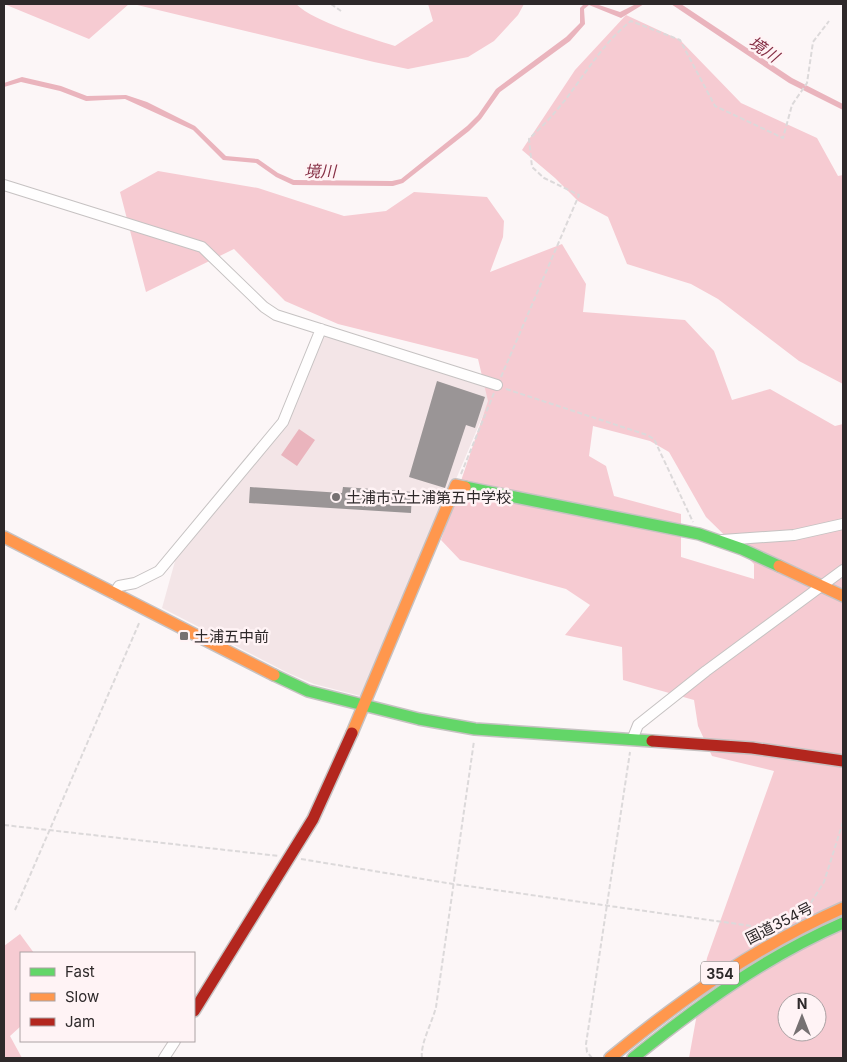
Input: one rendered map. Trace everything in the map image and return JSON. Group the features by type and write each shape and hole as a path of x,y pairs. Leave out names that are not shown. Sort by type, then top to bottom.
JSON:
{"main road":[{"path":"195,1009 313,819 347,744 456,485 699,534 742,549 843,596"},
{"path":"4,537 308,691 446,725 475,729 775,751 843,761"},
{"name":"国道354号","path":"610,1058 694,990 741,959 843,908"},
{"name":"国道354号","path":"632,1058 710,997 751,970 843,922"}],"street":[{"path":"4,185 202,247 264,307 276,315 497,385"},
{"path":"114,594 119,586 135,583 159,571 283,422 321,329"},
{"path":"716,540 794,535 843,524"},
{"path":"632,740 634,732 646,719 706,671 843,570"},
{"path":"164,1058 174,1042"}],"path":[{"path":"331,4 341,11"},
{"path":"456,485 579,195 544,178 532,167 529,140 556,111 601,50 617,32 631,21 680,40 715,106 783,138 792,105 806,84 813,42 830,21"},
{"path":"497,385 647,435 654,439 699,534"},
{"path":"14,910 145,609"},
{"path":"422,1058 421,1049 432,1026 436,1007 475,729"},
{"path":"592,1058 587,1052 586,1044 632,740"},
{"path":"4,825 291,857 453,884 766,928 808,908 824,882 843,822"}],"shaded area":[{"path":"4,4 129,4 89,39"},
{"path":"133,4 296,4 305,11 329,23 395,46 433,21 428,4 524,4 518,15 494,41 468,57 408,69"},
{"path":"584,4 596,4 620,12 636,4 644,4 621,18 589,5 584,9 585,24 570,41 500,92 481,119 469,131 403,183 393,186 293,185 276,177 256,163 223,160 193,130 125,99 86,101 60,91 21,82 4,87 4,83 22,77 61,86 87,96 126,95 147,102 195,126 226,156 258,159 278,173 294,180 392,181 401,179 467,126 478,115 496,89 566,37 580,23 580,8"},
{"path":"671,4 681,4 792,78 843,104 843,110 789,83"},
{"path":"626,15 680,40 741,103 817,138 838,176 843,175 843,384 799,361 718,299 691,284 627,264 608,217 578,201 555,178 522,150 575,70"},
{"path":"158,171 258,188 344,216 386,211 414,192 487,197 504,221 503,237 490,272 562,244 586,284 583,312 685,320 714,351 732,400 770,389 835,426 843,424 843,1058 689,1058 707,958 774,771 712,756 698,726 694,700 623,680 622,647 565,635 590,605 566,589 460,560 441,540 488,401 478,359 338,324 285,301 234,249 146,292 120,192","holes":["593,426 650,441 669,452 706,517 754,564 754,579 681,557 681,514 614,496 606,466 589,456"]},
{"name":"土浦市立土浦第五中学校","path":"325,336 492,387 492,394 364,697 314,684 288,673 162,608 177,554 288,422 321,340"},
{"path":"299,429 315,440 297,466 281,455"},
{"path":"20,934 33,952 20,952 20,1027 10,1036 22,1058 4,1058 4,946"}],"building":[{"path":"437,381 485,397 475,428 466,425 445,488 409,477"},
{"path":"250,487 342,493 343,487 373,489 373,496 391,498 392,490 412,492 411,513 249,503"}],"traffic: fast":[{"path":"465,487 699,534 742,549 779,566"},
{"path":"274,675 308,691 419,719 475,729 652,741"},
{"path":"633,1058 683,1019 734,983 814,936 843,923"}],"traffic: slow":[{"path":"352,733 456,485 465,487"},
{"path":"4,537 274,675"},
{"path":"779,566 843,596"},
{"path":"610,1058 693,994 751,956 811,923 843,908"}],"traffic: jam":[{"path":"195,1009 313,819 352,733"},
{"path":"652,741 752,748 843,761"}],"place":[{"name":"土浦市立土浦第五中学校","path":"336,497"},
{"name":"土浦五中前","path":"184,636"}],"water label":[{"name":"境川","path":"764,49"},
{"name":"境川","path":"320,171"}]}
